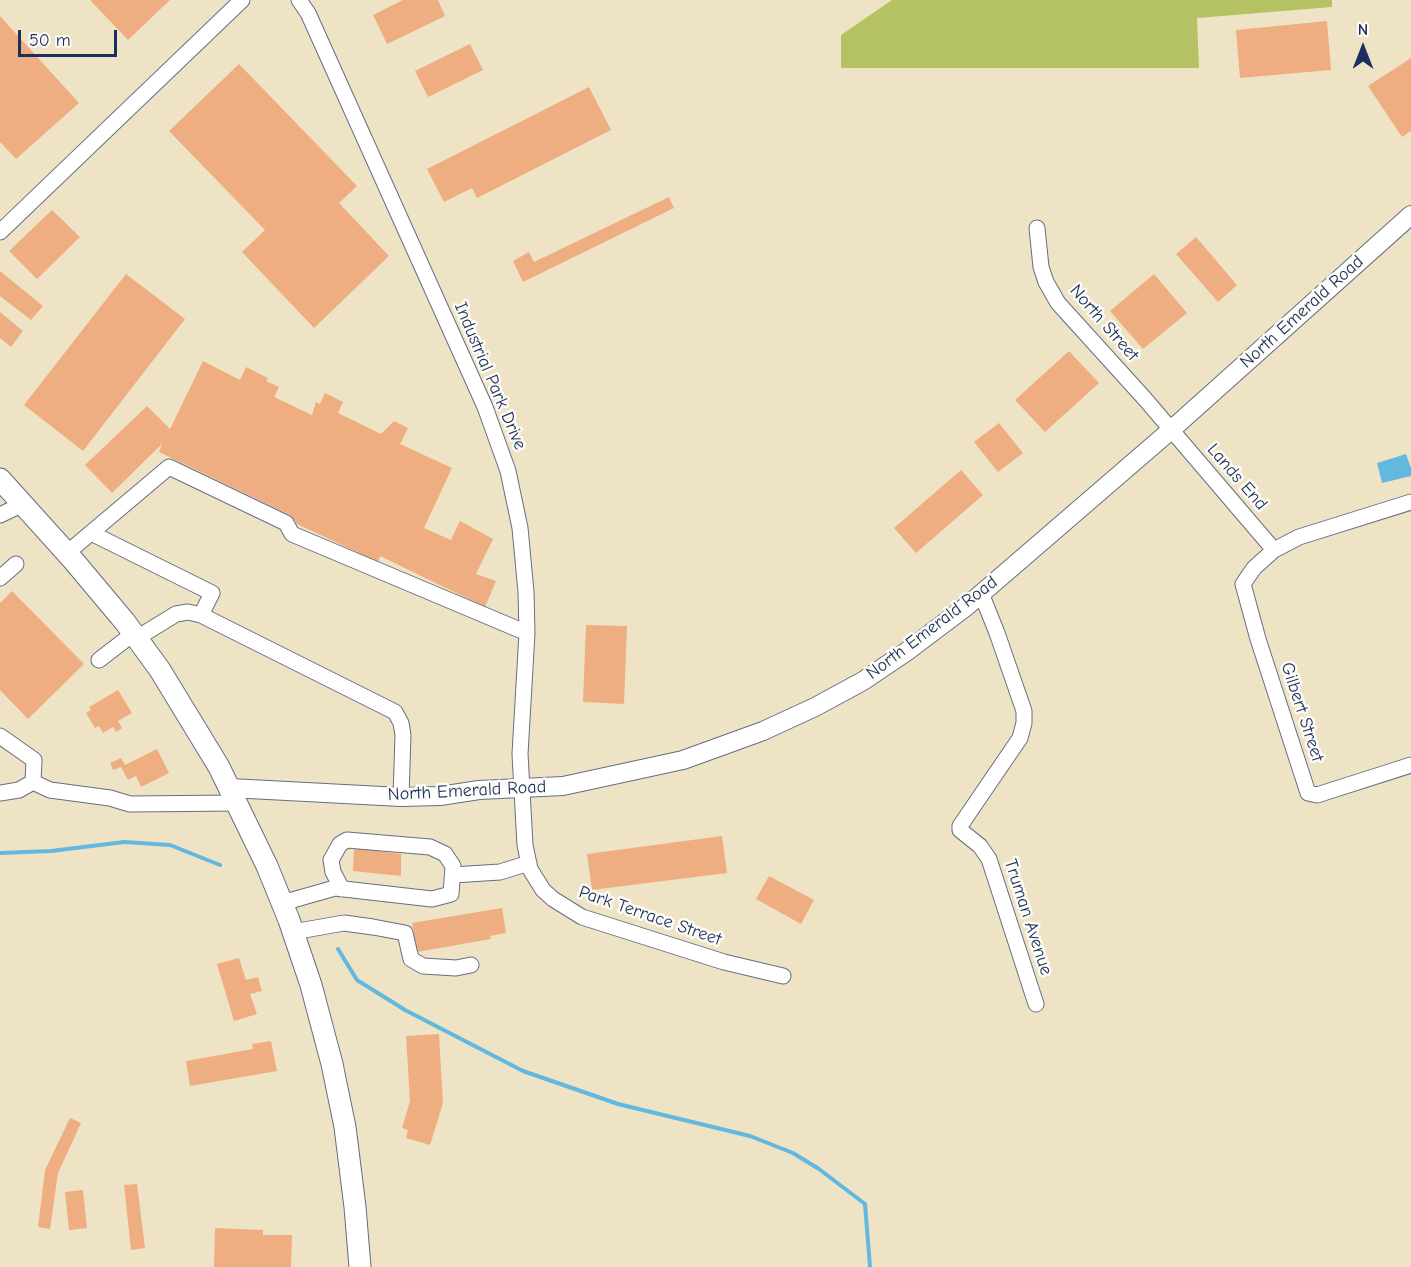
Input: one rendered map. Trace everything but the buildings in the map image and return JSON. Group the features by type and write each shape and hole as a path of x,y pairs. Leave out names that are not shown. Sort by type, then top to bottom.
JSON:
{"highway":[{"path":"0,479 67,553 135,636 160,670 196,727 234,796 282,903 311,985 332,1064 345,1127 360,1267"}],"main road":[{"name":"North Emerald Road","path":"234,796 299,790 440,796 562,786 636,772 683,760 763,731 814,707 863,681 906,652 981,593 1171,430 1411,214"}],"street":[{"path":"0,232 242,0"},
{"name":"Industrial Park Drive","path":"301,3 318,34 499,442 510,481 520,528 526,592 527,633 520,754 521,788"},
{"name":"North Street","path":"1037,228 1041,267 1053,296 1171,430"},
{"name":"Lands End","path":"1171,430 1274,550"},
{"path":"67,553 170,467 286,523 292,534 527,633"},
{"path":"1274,550 1299,537 1411,502"},
{"path":"0,515 23,504"},
{"path":"92,533 212,593 201,615"},
{"name":"Gilbert Street","path":"1274,550 1245,578 1243,588 1308,794 1317,795 1411,765"},
{"path":"0,578 16,564"},
{"name":"Truman Avenue","path":"981,593 1024,711 1024,723 1020,738 960,826 963,834 980,846 989,859 1036,1004"},
{"path":"99,660 135,636 176,614 188,612 201,615 395,712 404,735 401,796"},
{"path":"0,736 34,760 33,782"},
{"path":"33,782 50,790 111,798 130,804 234,796"},
{"path":"0,793 19,790 33,782"},
{"name":"Park Terrace Street","path":"521,788 525,845 529,863 536,880 553,899 582,917 724,962 783,976"},
{"path":"282,903 335,888 342,889 432,899 451,894 453,866 445,854 430,847 347,840 340,844 331,860 333,872 342,889"},
{"path":"453,875 500,872 529,863"},
{"path":"293,932 344,923 373,927 405,933 411,959 423,966 456,968 471,965"}],"green space":[{"path":"892,0 1332,0 1332,7 1197,18 1199,68 841,68 841,35"}],"water":[{"path":"1406,454 1411,476 1382,483 1377,463"}],"waterway":[{"path":"0,853 51,851 124,842 170,845 220,865"},
{"path":"338,949 357,980 405,1010 523,1071 618,1104 750,1136 793,1153 819,1169 865,1204 870,1267"}]}
